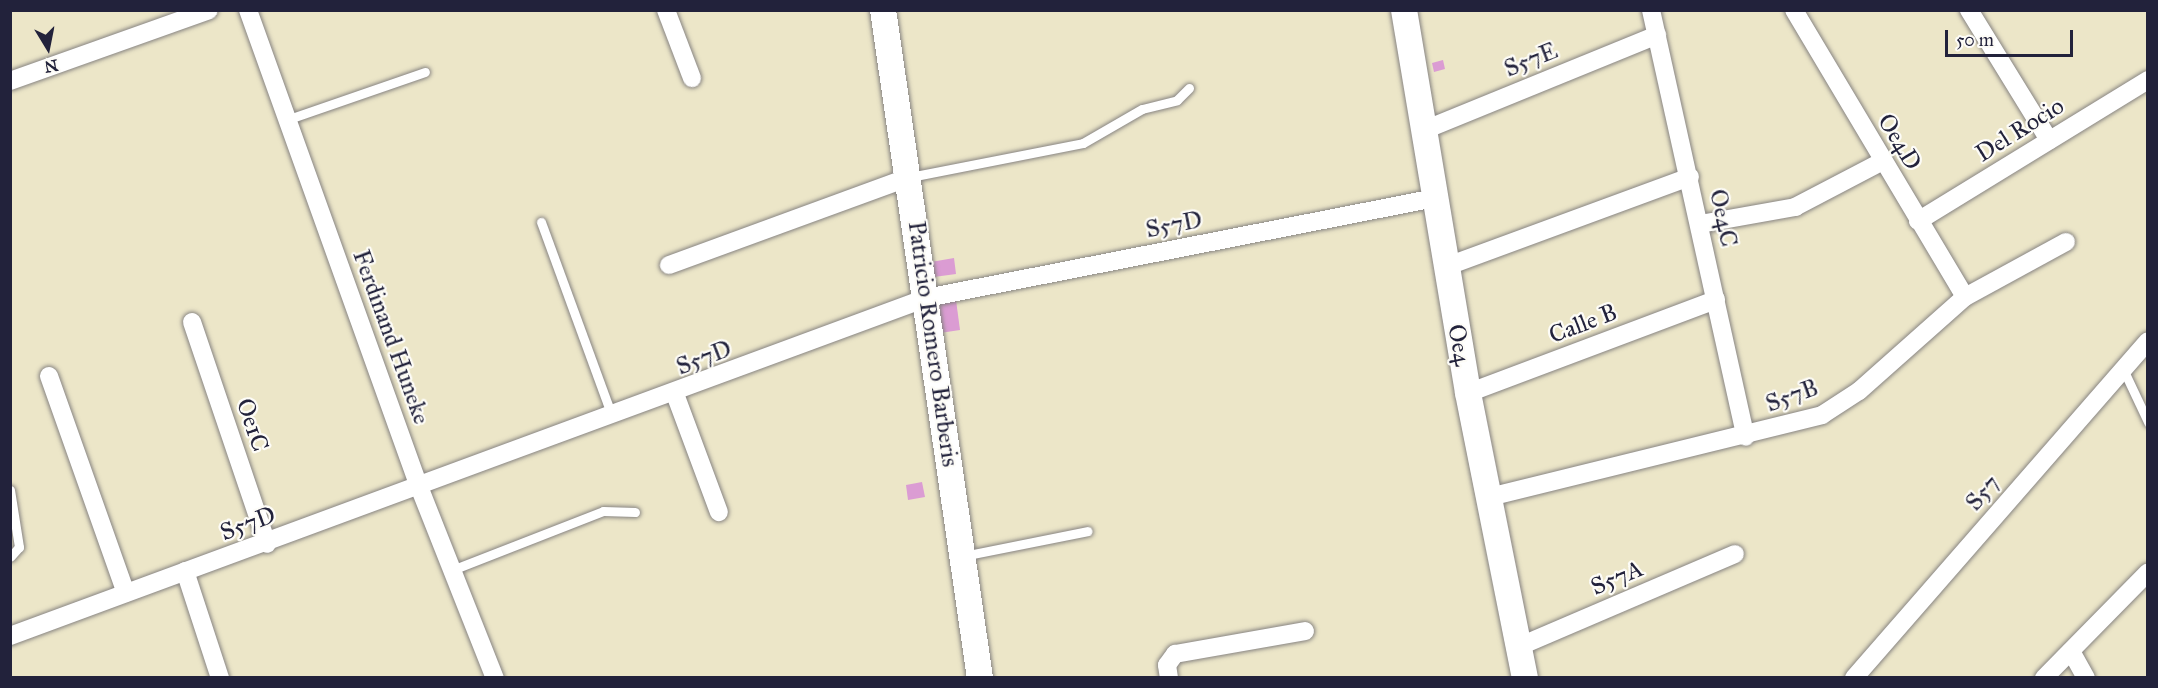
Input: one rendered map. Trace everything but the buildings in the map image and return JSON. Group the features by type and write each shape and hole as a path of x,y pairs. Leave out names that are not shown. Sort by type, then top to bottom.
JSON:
{"street":[{"path":"10,81 209,10"},
{"name":"Ferdinand Huneke","path":"248,10 418,484 495,678"},
{"path":"666,10 692,78"},
{"name":"Patricio Romero Barberis","path":"883,10 980,678"},
{"name":"Oe4","path":"1404,10 1445,267 1525,678"},
{"name":"Oe4C","path":"1651,10 1690,177 1746,437"},
{"name":"Oe4D","path":"1794,10 1965,297"},
{"path":"1969,10 2049,140"},
{"name":"S57E","path":"1422,131 1657,35"},
{"name":"Del Rocio","path":"1918,221 2148,80"},
{"path":"1700,224 1796,207 1883,161"},
{"path":"669,265 909,177"},
{"path":"1445,267 1690,177"},
{"name":"S57D","path":"10,636 267,544 418,484 675,394 926,297 1435,198"},
{"name":"S57B","path":"1489,497 1746,437 1822,415 1859,391 1965,297 2066,242"},
{"name":"Calle B","path":"1468,393 1716,300"},
{"name":"Oe1C","path":"192,322 267,544"},
{"name":"S57","path":"1854,678 2148,341"},
{"path":"49,376 126,593"},
{"path":"675,394 719,512"},
{"name":"S57A","path":"1518,646 1734,554"},
{"path":"185,572 219,678"},
{"path":"2044,678 2148,572"},
{"path":"1169,678 1167,665 1175,654 1305,632"},
{"path":"2071,651 2086,678"}],"lane":[{"path":"286,120 425,72"},
{"path":"909,177 1083,143 1142,109 1178,100 1189,88"},
{"path":"541,222 612,416"},
{"path":"2123,369 2148,422"},
{"path":"10,490 20,547 10,557"},
{"path":"452,570 603,511 635,512"},
{"path":"963,556 1088,531"}]}
